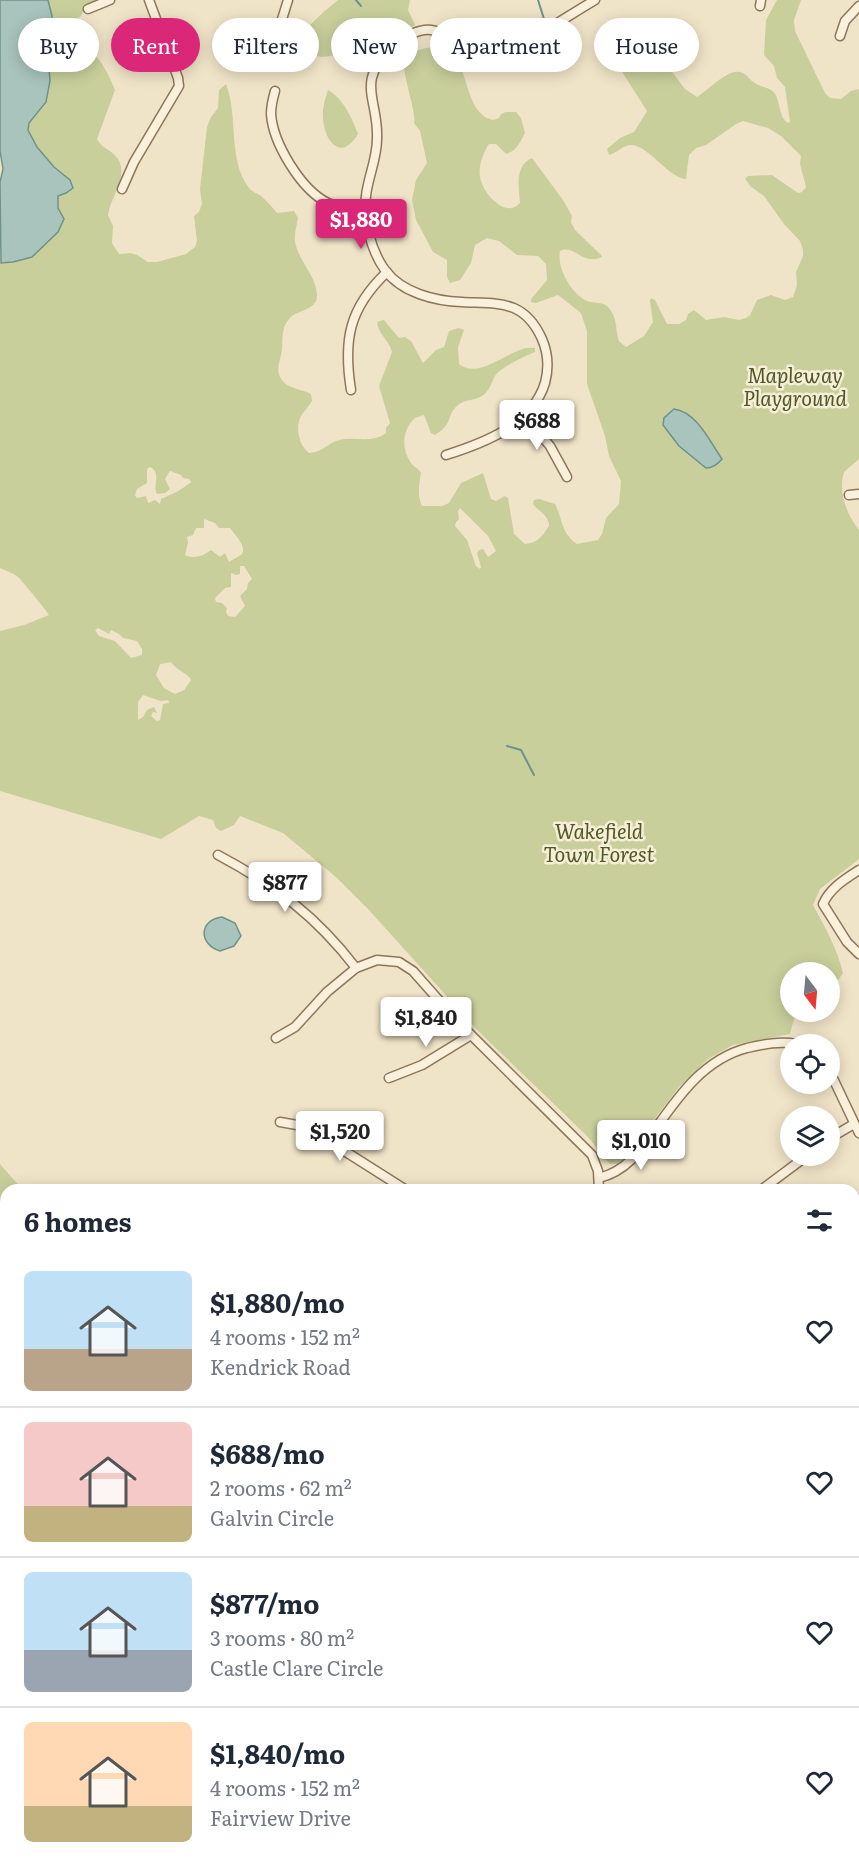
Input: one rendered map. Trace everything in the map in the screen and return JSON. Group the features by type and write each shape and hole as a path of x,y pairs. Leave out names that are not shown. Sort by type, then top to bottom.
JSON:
{"street":[{"path":"88,9 110,0"},
{"path":"122,189 134,162 179,86 149,0"},
{"path":"282,18 288,0"},
{"path":"446,455 490,439 524,415 543,389 548,368 544,343 538,330 527,317 516,309 502,304 454,301 424,296 406,287 387,272 372,244 365,206 377,137 370,87 373,77 380,62 394,46 418,32 437,30 451,37 472,55 483,58 495,57 510,51 595,0"},
{"path":"840,36 845,21 859,6"},
{"path":"275,91 271,108 273,125 283,151 300,178 327,202 344,206 365,206"},
{"path":"351,390 347,357 350,327 362,300 387,272"},
{"path":"524,415 555,453 567,477"},
{"path":"849,495 859,494"},
{"path":"218,855 250,872 304,912 334,940 356,968"},
{"path":"859,870 838,884 826,896 823,904 847,942 859,954"},
{"path":"276,1038 295,1028 327,992 356,968 377,960 403,964 413,971 471,1035 592,1155 597,1166 599,1184"},
{"path":"389,1078 422,1065 471,1035"},
{"path":"599,1178 614,1173 630,1162 672,1106 697,1076 709,1066 731,1054 755,1046 780,1042"},
{"path":"840,1094 859,1133"},
{"path":"280,1122 313,1131 397,1184"},
{"path":"840,1132 854,1124"},
{"path":"769,1184 793,1166"}],"green space":[{"path":"48,0 96,0 85,8 78,18 52,18"},
{"path":"338,0 410,0 408,10 412,18 331,18 331,56 325,57 319,56 317,18"},
{"path":"777,0 801,0 794,20 795,31 825,93 830,98 841,99 851,91 859,89 859,459 844,472 842,487 847,510 859,530 859,859 820,889 813,905 834,946 839,962 780,962 780,1022 793,1022 790,1034 780,1034 780,1036 733,1045 708,1059 679,1087 620,1164 610,1164 587,1136 479,1032 368,909 337,878 283,833 240,816 234,825 221,831 216,828 213,820 199,816 161,839 0,791 0,631 49,615 18,577 0,568 0,263 32,257 57,232 64,219 58,208 57,196 66,193 60,173 37,147 28,130 29,123 46,102 49,72 99,72 99,60 106,72 115,90 97,139 101,145 116,156 121,166 120,180 108,215 113,226 112,243 119,254 130,253 148,262 157,262 186,254 195,247 197,241 194,216 199,212 202,204 200,189 207,127 218,108 219,90 226,84 232,110 235,151 242,176 249,188 263,198 277,213 294,211 298,218 295,241 316,289 317,296 314,304 293,315 285,325 278,369 285,383 311,394 312,401 300,418 298,428 302,445 309,453 339,440 369,439 386,433 386,428 390,423 379,386 392,352 378,327 379,321 384,320 399,338 405,337 411,341 423,363 436,350 444,347 449,331 459,328 464,330 458,347 459,364 468,368 478,369 516,351 535,348 535,352 502,369 495,376 485,394 457,406 441,431 435,435 431,433 424,415 415,418 407,428 404,440 408,458 421,473 419,494 422,506 442,506 449,503 461,483 483,473 491,499 496,501 505,496 508,498 514,534 525,544 536,541 549,526 546,516 533,504 534,500 539,499 555,504 565,531 577,544 598,540 606,518 619,504 621,481 609,456 605,436 587,384 587,331 581,313 558,295 536,303 531,302 547,280 546,264 538,256 517,255 499,241 487,238 475,245 471,263 460,280 450,283 447,277 447,260 433,252 416,220 412,200 416,180 427,163 420,131 414,123 405,72 418,72 418,51 430,48 430,72 462,72 473,102 481,114 493,120 506,112 516,112 521,118 525,133 513,151 506,154 496,144 489,144 487,147 480,168 481,182 489,196 501,206 514,207 520,203 519,178 522,166 532,158 563,200 572,216 571,222 575,230 602,257 589,259 570,250 560,251 563,272 579,296 590,302 605,304 611,310 615,318 619,341 626,347 644,336 653,322 651,298 655,300 667,324 679,324 686,320 688,314 694,310 706,320 724,317 739,320 750,315 757,300 771,295 785,300 793,297 797,285 796,272 803,256 800,241 784,224 764,196 750,186 745,179 748,176 772,175 798,193 806,187 800,164 801,156 781,136 768,128 743,121 706,145 696,148 689,155 686,179 672,173 637,146 630,145 609,155 607,149 620,138 634,132 647,111 622,72 672,72 685,89 697,97 729,74 742,73 757,85 773,91 783,117 788,123 790,122 785,87 777,78 774,66 764,55 766,20","holes":["150,467 155,472 157,494 165,493 170,489 165,479 170,471 191,482 161,499 160,504 155,500 148,503 146,496 137,498 135,495 137,489 147,483 147,469","460,508 488,536 496,551 488,557 483,549 479,550 477,553 480,569 476,566 467,540 455,526 459,519","204,519 215,523 219,528 230,528 243,547 242,554 229,562 225,553 220,557 211,550 198,557 185,555 187,537 193,535 196,528 204,528","240,566 244,566 252,579 240,596 245,606 235,617 228,616 227,608 222,603 216,602 215,598 225,588 231,587 231,573 240,574","98,628 109,634 111,630 123,638 137,641 142,649 142,655 131,658 115,641 99,636 95,630","171,662 187,675 191,680 184,690 175,694 164,688 156,675 160,664","143,695 160,701 168,700 169,703 163,704 160,720 157,721 151,716 153,712 157,713 154,707 147,710 138,720 138,702"]},
{"path":"328,90 343,103 358,134 346,147 335,146 330,141 324,127 323,112"},
{"path":"0,1164 18,1184 0,1184"}],"water":[{"path":"0,0 48,0 52,18 18,18 18,72 49,72 46,102 29,123 28,130 37,147 54,167 70,180 73,188 58,196 58,208 64,219 58,232 32,257 1,263 0,182 3,169 0,151"},
{"path":"674,409 690,416 702,429 722,459 717,464 706,468 679,446 663,425 664,418"},
{"path":"222,917 235,923 241,936 234,946 220,951 208,944 204,933 209,923"}],"waterway":[{"path":"356,0 361,6"},
{"path":"538,0 544,18"},
{"path":"507,746 521,750 534,775"}],"park label":[{"name":"Mapleway Playground","path":"795,388"},
{"name":"Wakefield Town Forest","path":"599,844"}]}
